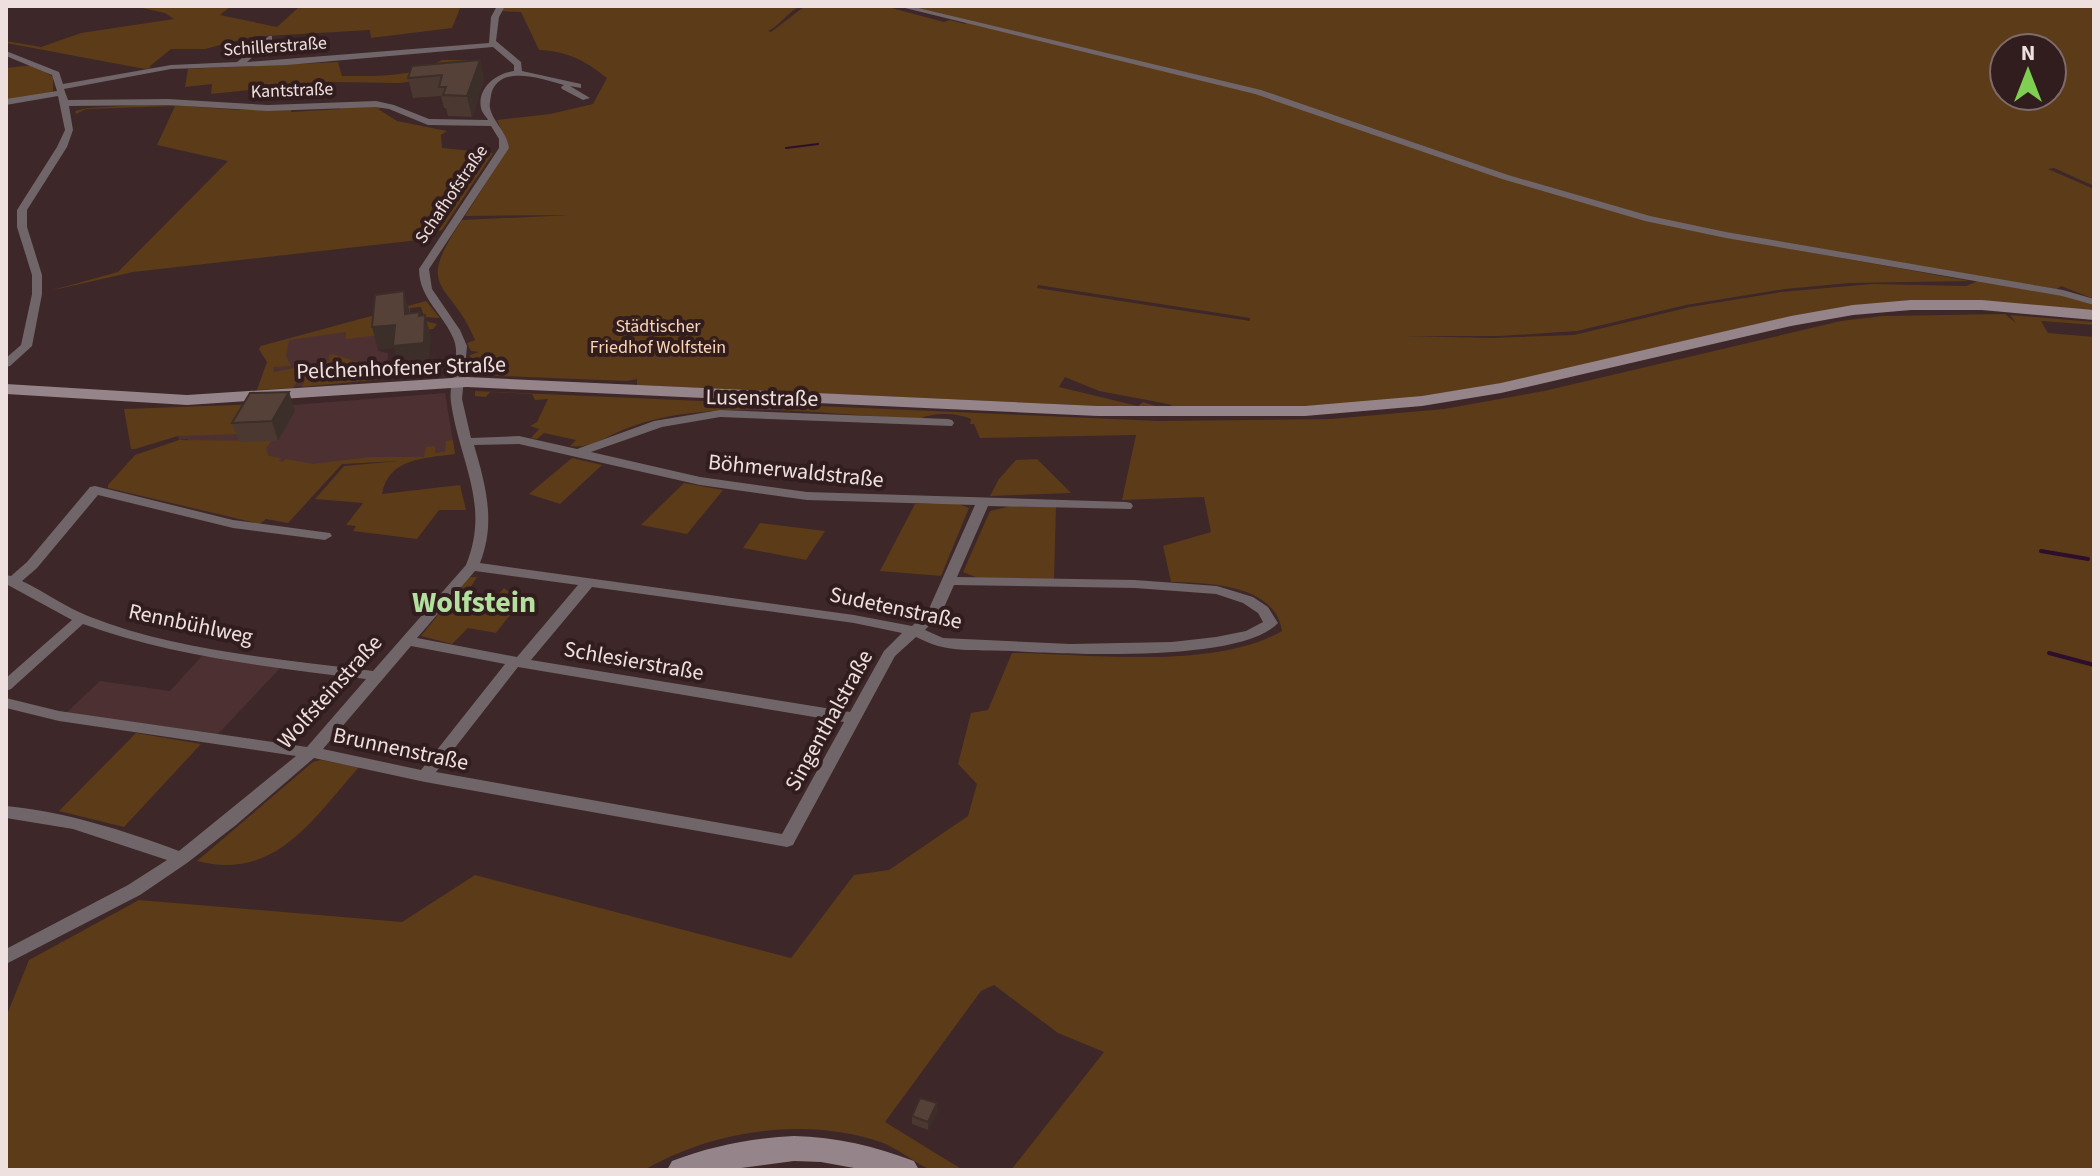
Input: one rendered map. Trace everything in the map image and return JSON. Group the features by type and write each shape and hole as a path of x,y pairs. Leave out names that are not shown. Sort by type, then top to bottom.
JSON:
{"main road":[{"name":"Pelchenhofener Straße","path":"6,389 187,400 457,382 1215,413 1344,409 1501,388 1791,321 1866,308 1982,305 2094,315"},
{"path":"682,1170 764,1150 807,1147 840,1150 904,1170"}],"street":[{"path":"501,6 495,17 493,45 518,64 518,71 578,86"},
{"path":"901,6 1049,44 1233,85 1505,177 1648,219 2072,295 2094,302"},
{"path":"239,65 269,38"},
{"name":"Schillerstraße","path":"6,102 63,98 164,68 493,45"},
{"path":"6,53 51,70 58,76 69,125 66,140 22,210 22,227 37,275 37,294 26,346 8,365"},
{"name":"Schafhofstraße","path":"457,382 461,365 460,343 428,293 424,284 424,269 504,148 503,139 491,123 485,107 488,91 499,78 518,71"},
{"path":"558,82 586,98"},
{"name":"Kantstraße","path":"63,98 90,104 168,102 268,108 376,104 428,122 491,123"},
{"name":"Wolfsteinstraße","path":"6,957 134,890 181,859 311,752 472,566 480,549 485,524 457,403 457,382"},
{"name":"Lusenstraße","path":"581,452 642,427 686,417 724,413 948,423"},
{"name":"Böhmerwaldstraße","path":"467,442 519,440 700,481 778,493 833,498 1126,506"},
{"path":"10,580 32,565 95,490 233,524 325,536"},
{"name":"Singenthalstraße","path":"787,841 889,654 912,630 931,618 983,502"},
{"name":"Sudetenstraße","path":"472,566 772,606 912,630 940,642 964,645 1162,647 1220,644 1263,631 1271,623 1263,610 1234,593 1217,590 1135,584 950,581"},
{"name":"Rennbühlweg","path":"10,580 81,619 132,634 223,654 377,676"},
{"path":"425,776 517,662 589,581"},
{"path":"6,686 81,619"},
{"name":"Schlesierstraße","path":"408,641 854,718"},
{"name":"Brunnenstraße","path":"6,703 100,723 311,752 425,776 787,841"},
{"path":"6,812 71,824 127,839 181,859"}],"shaded area":[{"path":"348,323 378,334 378,351 388,353 384,379 257,390 267,362 259,349 261,346"},
{"path":"445,393 455,454 342,464 288,523 187,439 179,440 178,436 255,408"},
{"path":"202,656 282,666 218,734 66,713 100,681 170,691"}],"green space":[{"path":"133,6 231,6 220,15 277,27 300,6 461,6 452,28 371,38 370,30 251,37 205,49 171,49 149,67 152,68 145,69 6,43 41,47 81,33 174,19 165,13"},
{"name":"Städtischer Friedhof Wolfstein","path":"504,6 801,6 768,31 771,32 805,6 884,6 944,22 950,20 965,24 969,21 910,6 2094,6 2094,186 2054,168 2048,169 2094,189 2094,299 2061,286 2057,289 1791,249 1970,281 1849,283 1785,289 1686,305 1577,331 1500,336 1405,336 1493,338 1574,335 1690,307 1781,292 1872,284 1966,286 1978,281 2073,297 2094,305 2094,312 1871,304 1522,380 1349,405 1181,409 1099,391 1065,377 1059,387 1138,406 1143,402 1166,409 637,385 637,379 473,375 469,371 470,355 479,352 471,351 467,343 475,340 440,284 438,274 447,244 462,220 571,215 465,216 509,147 497,120 550,114 593,104 607,78 576,58 539,50 521,12 500,11","holes":["1038,285 1250,318 1250,321 1037,288"]},
{"path":"442,60 468,60 437,78 400,83 326,82 211,94 212,84 185,87 188,69 338,62 342,76 381,76 418,70"},
{"path":"34,65 53,77 53,92 6,101 6,68"},
{"path":"158,104 239,110 291,109 291,112 340,109 342,106 384,107 378,109 397,121 447,131 441,135 442,148 493,153 442,230 421,236 423,238 419,240 133,272 49,291 118,272 228,161 157,145 175,106 86,109 76,114 75,111 87,108"},
{"path":"426,301 440,318 424,317 421,307 410,308 410,313 379,317 413,318 437,324 433,329 346,339 346,332 289,340 286,356 291,366 273,367 274,372 329,361 329,355 333,354 380,369 375,379 382,378 387,370 384,379 302,387 305,379 298,380 293,388 257,390 267,362 259,349 261,346"},
{"path":"2005,314 2016,323 2010,315 2094,322 2094,325 2041,321 2048,333 2094,337 2094,1170 1011,1170 1104,1052 1058,1033 994,985 981,991 885,1122 963,1170 932,1170 883,1143 854,1135 792,1129 761,1131 700,1145 644,1170 6,1170 6,1017 29,960 139,900 402,922 475,875 791,958 854,875 889,870 968,816 977,784 958,764 971,713 988,710 1012,653 1114,657 1187,655 1254,643 1282,631 1277,615 1254,595 1203,583 1171,582 1163,546 1211,532 1204,497 1122,500 1136,435 980,438 974,424 970,424 971,419 952,415 938,414 919,419 747,410 685,414 652,420 593,443 570,446 576,440 544,433 537,439 531,438 539,429 530,426 537,422 548,399 535,400 532,394 490,392 486,397 475,396 475,391 1158,421 1331,419 1444,409 1544,391 1841,321 1882,316"},
{"path":"290,403 255,408 240,434 178,436 135,449 131,449 124,409"},
{"path":"179,440 271,441 266,449 269,456 281,458 279,461 282,462 286,459 313,464 370,457 424,457 426,447 435,446 435,453 445,452 446,441 453,440 455,454 421,459 400,467 386,482 382,494 460,485 466,510 439,510 417,539 353,531 356,526 346,525 363,503 315,499 344,466 399,461 342,464 288,523 266,519 260,524 108,488 135,455"},
{"path":"572,458 602,465 560,504 529,494"},
{"path":"1037,459 1071,493 990,496 999,479 1016,460"},
{"path":"684,483 723,490 687,534 641,525"},
{"path":"915,504 959,504 969,508 941,576 880,571"},
{"path":"1011,506 1056,507 1054,579 978,578 963,572 990,511"},
{"path":"760,523 825,531 806,560 743,548"},
{"path":"469,577 477,577 460,604 487,607 504,588 509,592 499,607 514,610 496,633 468,628 452,644 421,636"},
{"path":"136,733 201,744 124,827 59,811"},
{"path":"321,760 359,767 309,825 290,841 271,854 249,862 225,865 197,861 313,762"}],"building":[{"path":"480,60 467,96 443,95 446,87 439,87 442,75 408,78 412,66"},
{"path":"404,291 405,314 420,312 419,316 425,315 424,343 393,346 395,325 372,327 375,295"},
{"path":"289,392 272,421 232,423 250,393"},
{"path":"920,1098 937,1103 928,1122 912,1116"}],"waterway":[{"path":"786,148 818,144"},
{"path":"2041,551 2088,559"},
{"path":"2049,653 2094,665"}],"district":[{"name":"Wolfstein","path":"474,602"}]}
